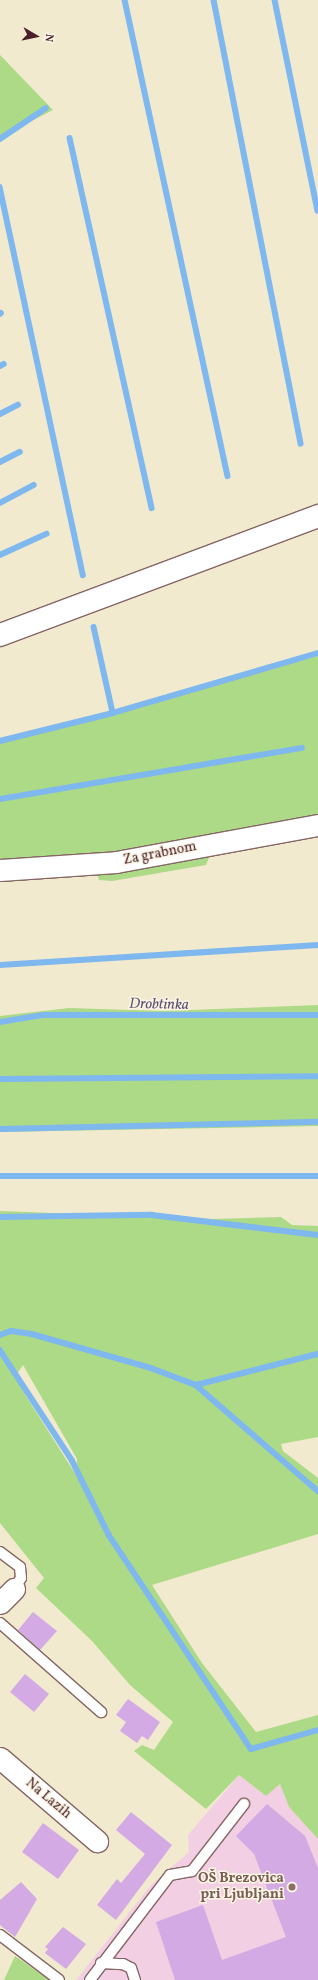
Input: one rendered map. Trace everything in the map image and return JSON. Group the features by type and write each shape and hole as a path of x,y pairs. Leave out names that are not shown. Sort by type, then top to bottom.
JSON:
{"main road":[{"path":"0,635 318,516"}],"street":[{"name":"Za grabnom","path":"0,870 116,862 318,825"},
{"name":"Na Lazih","path":"0,1758 97,1841"}],"lane":[{"path":"0,1552 20,1567 22,1578 7,1596"},
{"path":"0,1623 101,1712"},
{"path":"90,1980 101,1963 170,1875 192,1871 244,1804"},
{"path":"0,1935 59,1980"},
{"path":"101,1963 127,1966 135,1980"}],"shaded area":[{"path":"239,1775 266,1796 280,1784 289,1807 318,1839 318,1980 76,1980 151,1885 189,1852 188,1835"}],"green space":[{"path":"0,55 53,110 0,137"},
{"path":"318,656 318,816 117,854 0,864 0,741"},
{"path":"211,852 206,865 112,881 99,880 96,868"},
{"path":"318,1005 318,1126 0,1132 0,1016 69,1008 163,1011"},
{"path":"0,1211 213,1219 281,1217 292,1225 318,1226 318,1437 281,1444 283,1451 318,1478 318,1534 152,1585 202,1663 256,1732 318,1715 318,1839 289,1807 280,1784 266,1796 239,1775 206,1809 134,1751 142,1745 154,1750 173,1722 130,1685 92,1641 36,1588 44,1578 0,1523","holes":["23,1365 77,1459 76,1475 24,1393 17,1374"]},
{"path":"15,1956 50,1980 4,1980"}],"building":[{"path":"33,1612 57,1631 40,1650 18,1630"},
{"path":"25,1674 49,1694 34,1712 10,1692"},
{"path":"128,1699 160,1722 148,1740 142,1736 137,1743 120,1731 126,1722 116,1715"},
{"name":"OŠ Brezovica pri Ljubljani","path":"267,1804 305,1836 318,1868 318,1980 175,1980 156,1922 203,1905 222,1960 286,1937 254,1854 236,1836"},
{"path":"131,1812 172,1845 116,1920 97,1905 117,1879 121,1883 145,1854 116,1830"},
{"path":"43,1823 79,1850 58,1879 22,1852"},
{"path":"21,1882 37,1899 15,1937 0,1925 0,1900"},
{"path":"63,1927 86,1944 66,1969 45,1953 48,1949 45,1947"}],"waterway":[{"path":"125,0 228,476"},
{"path":"214,0 301,444"},
{"path":"275,0 318,211"},
{"path":"0,139 46,108"},
{"path":"70,138 152,508"},
{"path":"0,187 83,575"},
{"path":"0,366 4,364"},
{"path":"0,414 18,405"},
{"path":"0,462 20,452"},
{"path":"0,503 34,485"},
{"path":"0,555 46,534"},
{"path":"94,627 113,713"},
{"path":"0,741 113,713 318,653"},
{"path":"0,799 302,748"},
{"path":"0,965 318,945"},
{"name":"Drobtinka","path":"0,1022 43,1015 318,1015"},
{"path":"0,1079 318,1076"},
{"path":"0,1129 318,1122"},
{"path":"0,1176 318,1176"},
{"path":"0,1217 152,1215 318,1235"},
{"path":"0,1335 11,1331 32,1334 151,1368 196,1385 318,1491"},
{"path":"0,1350 72,1460 109,1535 251,1749 318,1730"},
{"path":"196,1385 318,1354"}],"place":[{"name":"OŠ Brezovica pri Ljubljani","path":"292,1887"}]}
